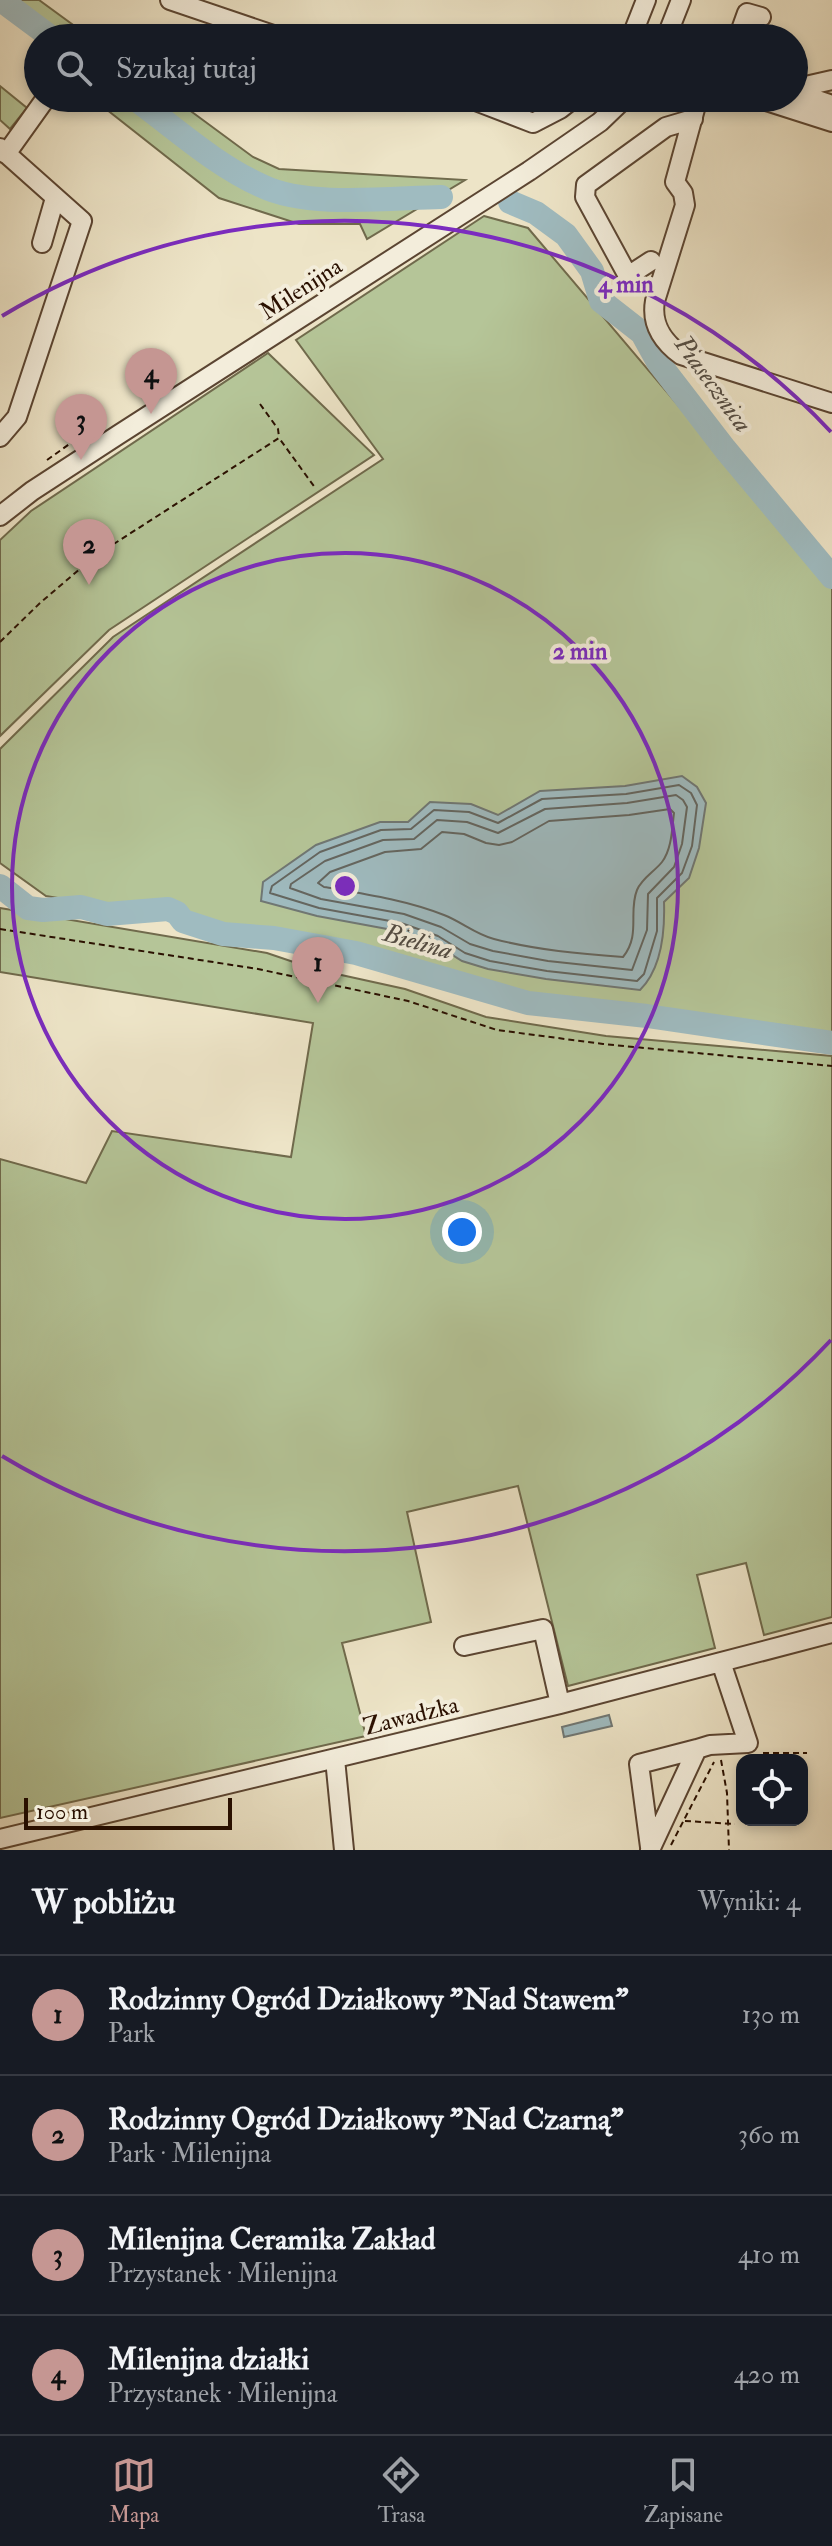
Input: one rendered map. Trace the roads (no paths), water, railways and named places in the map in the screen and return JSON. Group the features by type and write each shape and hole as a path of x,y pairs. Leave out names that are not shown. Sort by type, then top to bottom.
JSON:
{"street":[{"path":"170,0 241,24"},
{"path":"637,24 646,0"},
{"path":"672,24 681,0"},
{"path":"743,24 747,13 761,17"},
{"path":"808,86 832,80"},
{"path":"808,97 832,105"},
{"path":"0,437 17,417 82,221 3,151 35,112"},
{"path":"504,112 533,123 554,112"},
{"name":"Milenijna","path":"0,516 93,451 529,171 610,112"},
{"path":"695,112 675,182 683,193 685,205 655,301 653,314 656,328 671,348 681,355 832,403"},
{"path":"801,112 832,122"},
{"path":"651,261 628,276 585,197 586,185 666,127 693,119"},
{"path":"42,243 55,198"},
{"path":"464,1646 543,1629 560,1704"},
{"name":"Zawadzka","path":"0,1839 560,1704 832,1633"},
{"path":"650,1848 639,1764 710,1745 748,1743 721,1662"},
{"path":"650,1848 697,1749"},
{"path":"335,1759 344,1850"}],"water":[{"path":"682,776 697,787 706,803 699,848 689,878 664,902 663,937 658,960 640,990 488,969 462,961 435,944 398,931 317,916 261,901 263,882 316,845 380,822 408,822 430,802 471,804 498,815 540,791 625,786"},
{"path":"609,1715 612,1726 564,1737 562,1727"}],"waterway":[{"name":"Piasecznica","path":"1,0 33,24"},
{"name":"Piasecznica","path":"152,112 228,168 281,193 349,200 441,197"},
{"name":"Piasecznica","path":"510,202 536,213 566,235 592,271 601,301 642,333 658,362 725,449 832,577"},
{"name":"Bielina","path":"0,886 28,908 81,907 107,914 168,909 177,913 183,921 223,934 274,938 356,953 528,1003 647,1016 832,1043"}],"place":[{"name":"Milenijna działki","path":"151,414"},
{"name":"Milenijna Ceramika Zakład","path":"81,460"},
{"name":"Rodzinny Ogród Działkowy \"Nad Czarną\"","path":"89,585"},
{"name":"Rodzinny Ogród Działkowy \"Nad Stawem\"","path":"318,1003"}]}
